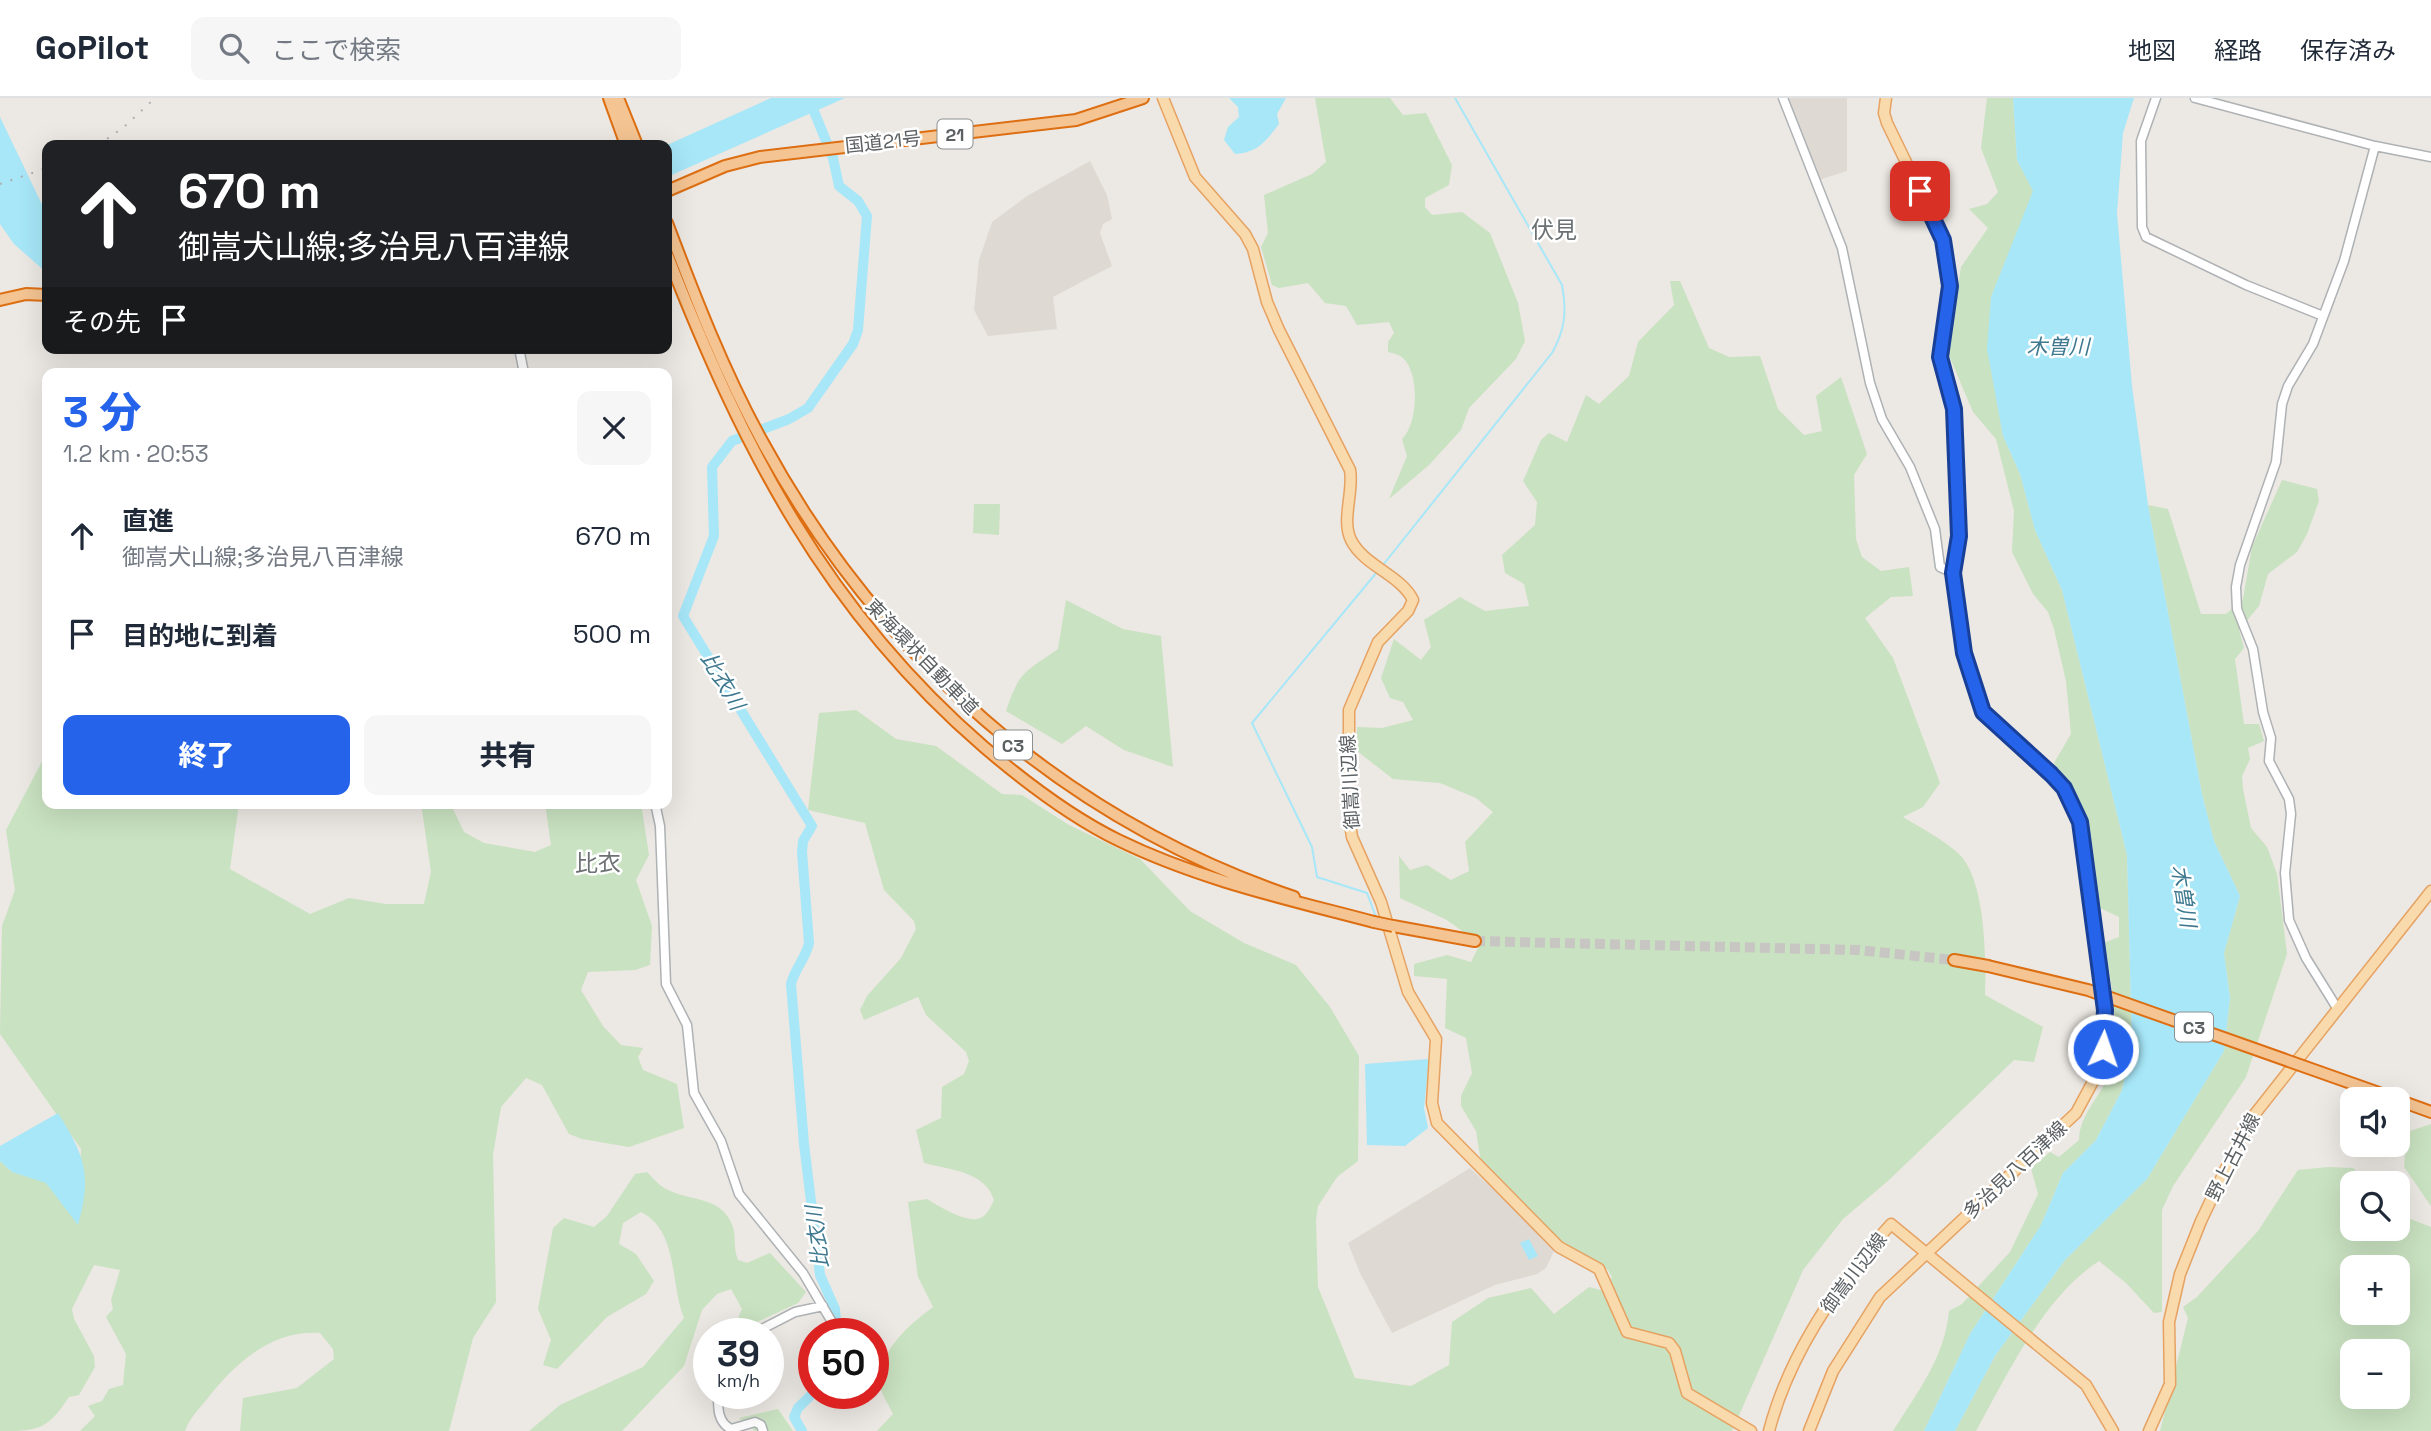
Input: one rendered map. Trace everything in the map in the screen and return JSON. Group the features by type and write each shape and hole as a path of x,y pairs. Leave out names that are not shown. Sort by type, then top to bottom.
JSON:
{"highway":[{"path":"609,98 624,140"},
{"path":"618,98 635,140"},
{"name":"国道21号","path":"672,189 737,163 829,148 1089,118 1143,98"},
{"name":"東海環状自動車道","path":"672,236 692,289 753,424 797,501 853,583 948,688 1009,742 1065,784 1153,837 1202,862 1350,916"},
{"name":"東海環状自動車道","path":"672,266 750,445 787,513 838,592 913,681 1033,788 1087,823 1145,852 1199,874 1273,898 1374,922 1475,941"},
{"path":"0,300 26,294 42,295"},
{"name":"C3","path":"1954,960 2088,990 2363,1087"}],"main road":[{"name":"御嵩川辺線","path":"1163,98 1195,177 1245,234 1253,249 1267,302 1279,330 1350,470 1353,484 1348,523 1351,540 1413,600 1408,611 1378,642 1349,710 1349,817 1352,837 1381,902 1408,992 1436,1039 1432,1103 1437,1123 1559,1247 1599,1269 1627,1332 1669,1343 1675,1351 1687,1393 1751,1431"},
{"name":"多治見八百津線","path":"1809,1431 1833,1371 1858,1326 1880,1297 1924,1252 2013,1175 2076,1113 2097,1074 2105,1033 2095,928 2080,822 2067,795 2051,774 1990,719 1979,703 1964,653 1953,573 1959,536 1958,461 1952,397 1940,350 1949,304 1947,264 1939,230 1887,123 1884,113 1886,98"},
{"name":"野上古井線","path":"2149,1431 2167,1396 2171,1372 2169,1321 2180,1275 2201,1221 2256,1110 2431,891"},
{"name":"御嵩川辺線","path":"1769,1431 1785,1388 1827,1304 1891,1224 2086,1385 2113,1431"}],"street":[{"path":"1783,98 1842,248 1870,383 1882,419 1910,467 1935,529 1940,567 1953,573"},
{"path":"2156,98 2141,141 2142,227 2146,237 2246,285 2323,316"},
{"path":"2195,98 2375,146 2431,157"},
{"path":"2337,1008 2306,958 2289,920 2285,873 2291,814 2289,799 2269,761 2271,738 2263,712 2253,649 2237,609 2236,587 2240,565 2276,462 2282,404 2288,386 2313,344 2352,236 2375,146"},
{"path":"656,809 660,826 666,984 687,1025 694,1093 721,1141 739,1194 803,1273 830,1318"},
{"path":"784,1318 796,1312 823,1306"},
{"path":"719,1409 725,1426 731,1429 755,1422 761,1425 763,1431"}],"shaded area":[{"path":"1786,98 1847,98 1847,171 1819,180"},
{"path":"1090,161 1107,195 1112,219 1103,224 1100,233 1112,266 1053,297 1057,329 988,336 974,310 979,260 992,222 1027,196"},
{"path":"1470,1168 1553,1245 1554,1251 1546,1268 1537,1274 1495,1285 1392,1333 1359,1271 1348,1243"}],"green space":[{"path":"1315,98 1390,98 1403,115 1426,113 1452,165 1449,185 1425,198 1425,207 1432,215 1462,212 1490,233 1518,303 1525,341 1516,359 1469,408 1461,430 1429,465 1389,499 1407,456 1402,439 1411,422 1415,399 1408,365 1402,357 1388,352 1388,342 1394,333 1389,322 1357,325 1346,306 1325,303 1308,283 1279,288 1272,285 1261,247 1268,233 1264,195 1312,174 1326,162"},
{"path":"1987,98 2013,98 2017,160 2034,191 1991,297 1988,349 2003,436 2020,474 2035,530 2062,590 2127,855 2132,1046 2122,1090 2096,1140 2063,1173 2041,1225 1970,1334 1924,1431 1893,1431 1936,1359 1949,1311 1962,1304 2010,1252 2038,1194 2031,1168 2050,1152 2059,1157 2079,1140 2086,1115 2108,1077 2114,1046 2112,991 2103,943 2119,937 2119,917 2100,908 2085,819 2054,763 2071,734 2066,681 2054,629 2048,612 2033,594 2012,552 2014,511 1996,439 1973,412 1948,353 1961,267 1988,228 1969,209 1987,204 1998,192 1981,148"},
{"path":"1670,281 1680,281 1709,348 1729,357 1760,356 1778,409 1804,435 1822,431 1816,396 1841,377 1867,454 1854,475 1856,539 1862,557 1881,571 1909,567 1913,596 1891,597 1865,618 1893,658 1940,783 1923,807 1903,817 1952,848 1967,865 1974,881 1982,920 1985,995 2043,1027 2034,1062 2014,1060 1889,1180 1843,1219 1803,1270 1732,1431 877,1431 893,1414 889,1406 889,1351 905,1330 933,1307 918,1277 908,1202 927,1199 953,1213 975,1219 985,1215 994,1200 989,1190 975,1177 924,1163 916,1130 941,1118 942,1087 964,1074 969,1061 966,1052 926,1015 918,997 864,1020 860,1010 867,996 901,958 916,929 914,921 884,890 865,823 808,810 819,713 856,710 896,739 936,746 1002,794 1022,795 1069,825 1140,859 1190,911 1244,943 1296,965 1330,1007 1359,1056 1358,1161 1337,1177 1318,1206 1318,1287 1355,1378 1411,1386 1449,1365 1452,1322 1488,1298 1531,1288 1554,1314 1589,1287 1604,1291 1612,1277 1608,1270 1562,1242 1481,1162 1476,1131 1461,1106 1461,1096 1472,1073 1466,1038 1445,1028 1447,979 1414,976 1414,964 1447,955 1471,962 1480,944 1447,920 1400,898 1399,856 1410,870 1427,865 1451,880 1469,871 1465,842 1493,812 1476,798 1440,783 1393,779 1357,751 1357,727 1382,728 1413,720 1403,702 1390,698 1381,678 1394,639 1421,660 1431,647 1424,620 1460,597 1485,611 1529,606 1524,584 1505,573 1502,555 1535,525 1537,502 1523,481 1541,440 1549,433 1567,442 1586,395 1599,404 1629,376 1638,342 1674,305"},
{"path":"2282,480 2317,489 2319,501 2297,552 2268,574 2259,606 2239,630 2244,648 2235,659 2244,724 2259,724 2264,741 2248,748 2250,759 2242,776 2243,789 2251,828 2267,847 2277,874 2287,954 2246,1077 2173,1186 2162,1210 2162,1312 2154,1313 2126,1283 2099,1261 2079,1276 2044,1315 2028,1338 1976,1431 1955,1431 1995,1356 2065,1260 2147,1179 2224,1051 2230,998 2224,953 2240,896 2214,841 2202,794 2148,505 2168,509 2201,614 2226,614 2243,599 2252,547"},
{"path":"974,504 1000,504 999,535 973,533"},
{"path":"1066,600 1123,629 1161,636 1173,767 1124,750 1086,726 1062,744 1006,711 1015,687 1024,674 1058,649"},
{"path":"42,762 42,809 238,809 230,869 310,914 349,898 386,904 424,904 431,872 422,809 453,809 464,832 484,843 535,852 551,845 546,809 642,809 649,855 636,880 652,926 650,965 635,970 588,972 581,990 603,1026 621,1045 643,1048 638,1057 643,1070 677,1084 684,1128 629,1147 582,1139 569,1134 542,1085 526,1078 501,1107 493,1155 496,1302 473,1338 449,1431 240,1431 243,1398 297,1388 334,1359 333,1349 320,1333 302,1333 270,1343 242,1362 218,1386 185,1431 80,1431 95,1416 88,1406 102,1401 109,1389 123,1385 126,1354 106,1317 113,1309 111,1300 120,1270 94,1265 72,1309 74,1319 94,1356 95,1367 79,1395 69,1397 48,1422 33,1429 0,1431 0,1161 12,1172 46,1182 78,1224 81,1149 0,1034 2,926 15,890 6,830"},
{"path":"2431,1124 2431,1206 2410,1176 2410,1171 2404,1167 2405,1157 2410,1157 2410,1131"},
{"path":"2328,1167 2353,1168 2356,1171 2340,1171 2340,1241 2410,1241 2410,1219 2431,1227 2431,1431 2160,1431 2188,1318 2183,1307 2197,1297 2258,1231 2298,1170"},
{"path":"647,1172 665,1189 706,1201 722,1210 733,1227 738,1260 747,1263 770,1253 806,1292 798,1303 766,1318 738,1318 742,1309 731,1289 717,1294 702,1310 699,1318 693,1318 693,1338 684,1366 622,1431 529,1431 560,1405 643,1367 684,1318 668,1245 653,1221 641,1212 623,1223 619,1244 636,1254 654,1281 646,1294 607,1317 557,1369 543,1365 551,1340 538,1309 553,1228 564,1218 594,1227 607,1216 635,1174"},
{"path":"778,1409 793,1431 755,1431 739,1418"}],"water":[{"path":"771,98 845,98 672,175 672,143"},
{"path":"1229,98 1286,98 1277,114 1279,124 1256,149 1235,154 1224,140 1228,127 1239,117 1238,107"},
{"name":"木曽川","path":"2013,98 2134,98 2123,133 2117,213 2132,386 2148,505 2202,794 2214,841 2240,896 2224,953 2230,998 2224,1051 2147,1179 2065,1260 1995,1356 1955,1431 1924,1431 1970,1334 2041,1225 2063,1173 2096,1140 2122,1090 2132,1046 2127,855 2062,590 2035,530 2020,474 2003,436 1987,349 1991,297 2033,191 2017,160"},
{"path":"0,117 42,205 42,269 14,244 0,224"},
{"path":"1429,1059 1424,1108 1428,1128 1405,1146 1367,1145 1365,1064"},
{"path":"58,1113 80,1154 83,1166 85,1192 78,1225 46,1183 12,1172 0,1161 0,1146"},
{"path":"1529,1239 1538,1256 1529,1260 1520,1243"}],"waterway":[{"name":"比衣川","path":"812,98 811,104 833,158 839,186 858,201 867,216 858,330 853,344 808,408 789,419 732,441 712,467 714,536 683,616 812,826 803,841 802,852 809,943 791,984 804,1144 820,1275 835,1309 836,1318"},
{"path":"1383,565 1552,353 1564,320 1562,285 1455,98"},
{"path":"1376,917 1367,893 1317,877 1312,847 1252,723 1377,572"},
{"name":"比衣川","path":"798,1408 794,1417 802,1431"}],"tunnel":[{"path":"1475,941 1858,950 1954,960"}],"railway":[{"path":"105,140 124,127 155,98"},
{"path":"0,184 42,170"}],"district":[{"name":"伏見","path":"1554,230"},
{"name":"比衣","path":"598,863"}],"route":[{"path":"1920,191 1943,240 1950,286 1940,357 1954,409 1959,536 1953,573 1964,653 1983,712 2032,755 2064,788 2080,822 2105,1010 2103,1049"}]}
